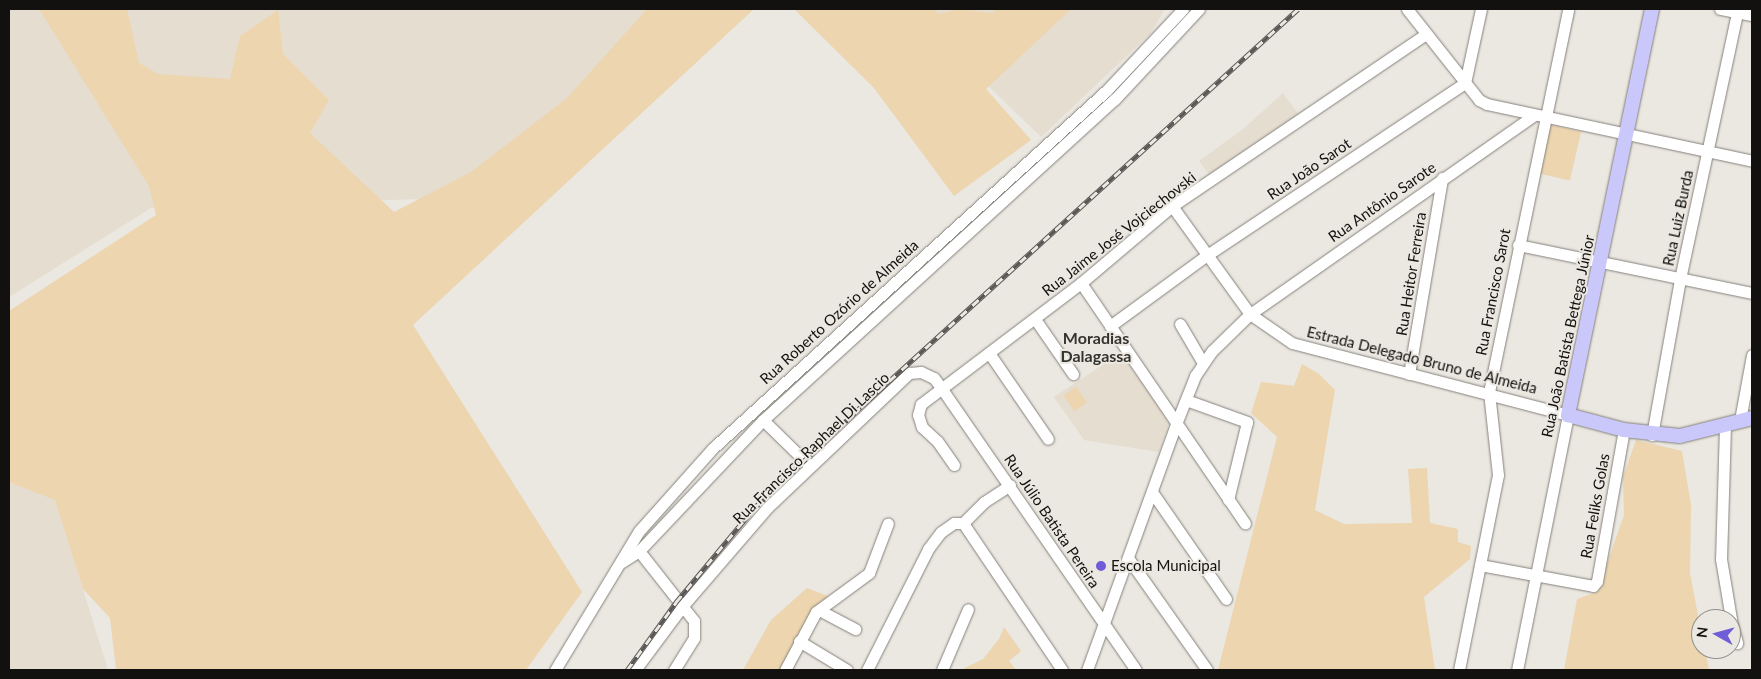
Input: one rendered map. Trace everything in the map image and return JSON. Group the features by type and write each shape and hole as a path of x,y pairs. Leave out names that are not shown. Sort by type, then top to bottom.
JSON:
{"main road":[{"name":"Rua João Batista Bettega Júnior","path":"1568,415 1652,9"},
{"name":"Estrada Delegado Bruno de Almeida","path":"1568,415 1624,430 1652,435 1680,436 1725,426 1746,419"}],"street":[{"name":"Rua Roberto Ozório de Almeida","path":"555,670 618,564 650,517 737,424 958,233 1111,94 1129,76 1183,9"},
{"path":"1129,76 1168,46 1199,9"},
{"path":"1407,9 1479,100 1487,104 1539,117 1752,161"},
{"path":"1465,82 1481,9"},
{"name":"Rua Francisco Sarot","path":"1459,670 1498,475 1489,392 1518,245 1539,117 1568,9"},
{"path":"1720,9 1738,10 1752,15"},
{"name":"Rua Luiz Burda","path":"1652,435 1680,279 1738,10"},
{"name":"Rua Jaime José Vojciechovski","path":"954,465 938,441 922,427 918,415 920,404 1036,319 1172,206 1426,34"},
{"path":"1158,38 1168,46"},
{"name":"Rua João Sarot","path":"1110,326 1207,255 1465,82"},
{"name":"Rua Antônio Sarote","path":"1087,670 1176,424 1203,363 1250,314 1442,178 1539,117"},
{"name":"Rua Heitor Ferreira","path":"1409,374 1442,178"},
{"name":"Estrada Delegado Bruno de Almeida","path":"1172,206 1250,314 1292,343 1409,374 1489,392 1568,415"},
{"path":"618,564 638,551 763,420 958,233"},
{"path":"1518,245 1752,293"},
{"path":"1081,283 1245,523"},
{"path":"1036,319 1073,374"},
{"path":"1180,324 1203,363"},
{"path":"989,353 1048,439"},
{"path":"1746,419 1752,355"},
{"name":"Rua Francisco Raphael Di Lascio","path":"635,670 681,608 768,506 909,373 921,372 934,378 942,389"},
{"name":"Rua Júlio Batista Pereira","path":"942,389 1136,670"},
{"path":"1186,400 1247,422 1228,500"},
{"name":"Rua João Batista Bettega Júnior","path":"1516,670 1568,415"},
{"path":"763,420 810,466"},
{"path":"1725,426 1721,559 1729,609"},
{"name":"Rua Feliks Golas","path":"1535,575 1593,586 1597,581 1624,430"},
{"path":"867,670 928,549 941,532 954,523 963,523 984,502 1010,485"},
{"path":"1152,492 1226,599"},
{"path":"785,670 799,641 819,610 869,573 888,523"},
{"path":"963,523 1062,670"},
{"path":"638,551 681,608 694,621 694,638 674,670"},
{"path":"1128,558 1207,670"},
{"path":"1480,564 1535,575"},
{"path":"942,670 968,609"},
{"path":"819,610 855,629"},
{"path":"799,641 847,670"}],"shaded area":[{"path":"9,9 661,9 512,196 151,208 9,297"},
{"path":"39,9 127,9 139,63 158,74 230,79 240,36 278,10 283,54 329,100 310,133 394,212 471,172 567,98 647,9 754,9 413,325 582,592 526,670 116,670 110,618 83,589 55,500 9,482 9,311 156,215 149,186"},
{"path":"794,9 934,9 938,14 959,9 992,13 997,9 1070,10 986,89 1031,140 954,196 874,88"},
{"path":"909,9 1165,9 1151,33 1041,137"},
{"path":"1283,93 1299,115 1211,177 1199,161 1243,129"},
{"path":"1547,124 1581,132 1570,181 1536,173"},
{"path":"1121,353 1169,423 1159,452 1084,440 1054,397"},
{"path":"1302,364 1319,374 1335,390 1315,510 1344,524 1412,523 1408,469 1427,468 1430,523 1458,529 1458,542 1471,546 1470,559 1424,597 1435,670 1218,670 1277,437 1251,413 1261,382 1294,386"},
{"path":"1076,387 1087,403 1075,411 1064,396"},
{"path":"1636,440 1682,451 1691,505 1690,573 1697,609 1691,609 1691,659 1707,659 1709,670 1564,670 1577,599 1597,592 1624,515 1623,477"},
{"path":"9,482 55,499 108,670 9,670"},
{"path":"807,588 830,597 781,670 743,670 771,620"},
{"path":"1004,627 1021,651 1009,661 1016,670 961,670 983,659 999,639"}],"railway":[{"path":"627,670 676,602 754,508 854,413 1298,9"}],"place":[{"name":"Escola Municipal","path":"1101,566"}],"district":[{"name":"Moradias Dalagassa","path":"1096,347"}]}
